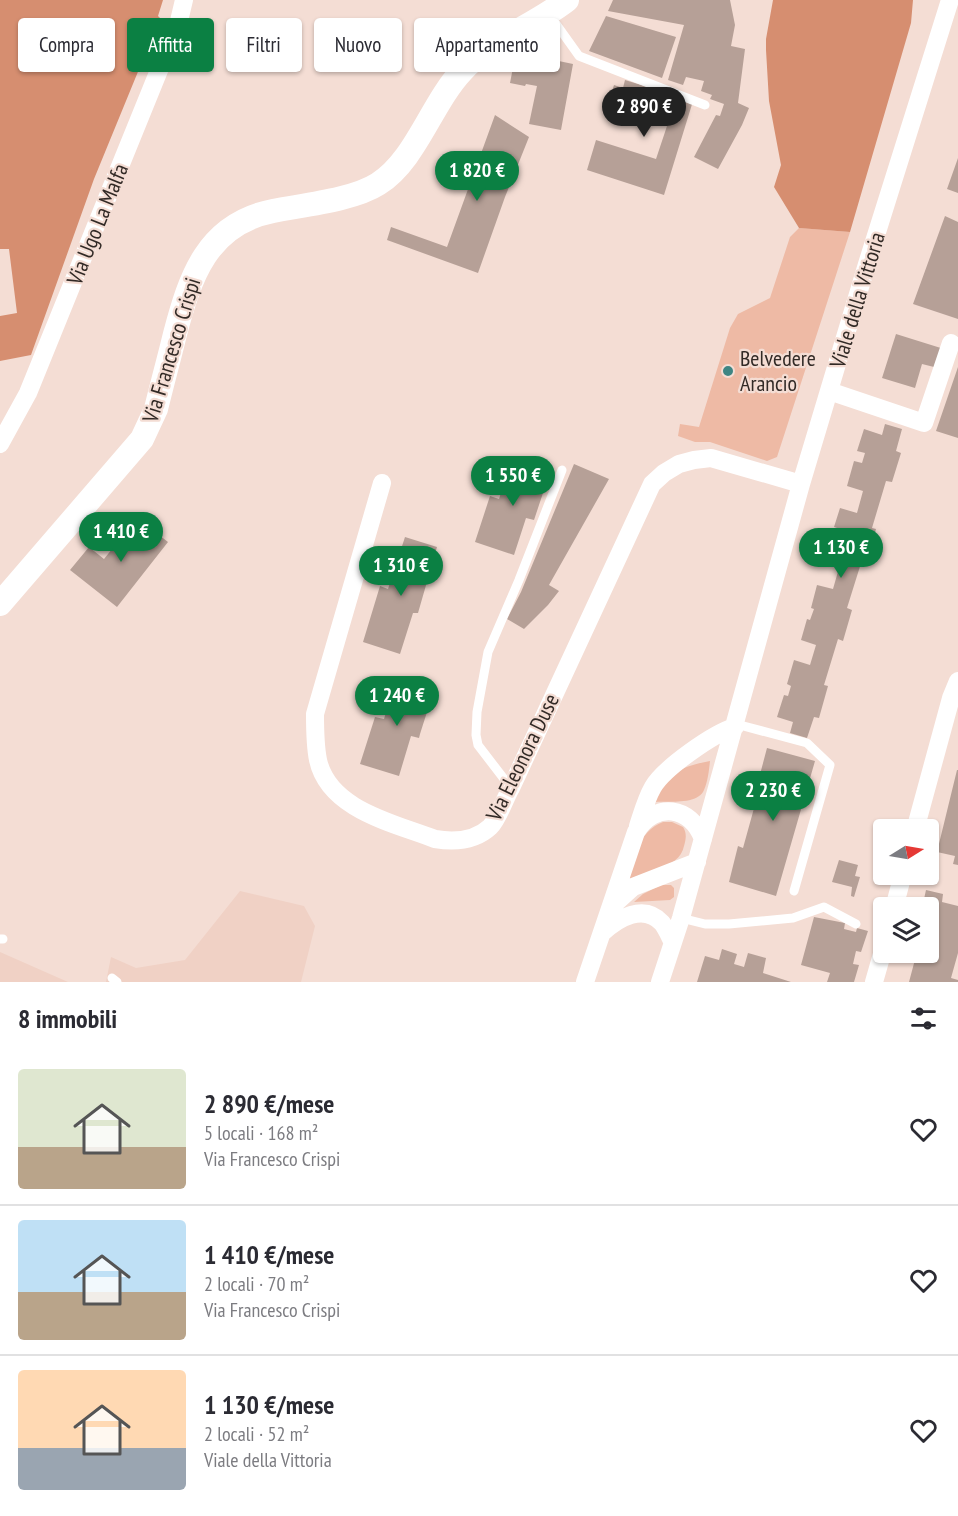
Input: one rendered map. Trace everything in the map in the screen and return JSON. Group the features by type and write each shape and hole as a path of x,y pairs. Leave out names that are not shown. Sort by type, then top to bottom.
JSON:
{"main road":[{"name":"Via Francesco Crispi","path":"0,604 142,439 156,409 186,294 206,253 233,226 248,218 361,193 379,184 395,170 408,153 451,85 468,64 558,7"}],"street":[{"name":"Via Ugo La Malfa","path":"0,444 28,393 179,21 184,0"},
{"name":"Viale della Vittoria","path":"660,982 697,862 801,484 950,0"},
{"path":"829,391 924,423 951,343"},
{"name":"Via Eleonora Duse","path":"382,483 315,714 315,745 318,763 333,789 352,807 435,840 449,842 466,839 490,826 511,788 652,484 679,464 711,458 801,484"},
{"path":"918,819 951,698 958,681"},
{"path":"585,982 649,795 662,775 699,746 723,730 735,726"},
{"path":"636,832 640,824 655,814 673,812 689,818 703,839"},
{"path":"609,909 633,887 697,862"},
{"path":"601,935 621,918 640,914 650,915 663,924 672,941"},
{"path":"874,982 879,963"}],"lane":[{"path":"558,7 579,56 705,105"},
{"path":"511,788 478,745 477,712 488,652 562,470"},
{"path":"735,726 807,743 830,765 794,891"},
{"path":"681,918 705,924 729,924 793,918 824,907 856,924"}],"shaded area":[{"path":"0,0 163,0 158,16 160,18 127,18 127,72 138,72 94,179 31,355 0,361 0,316 17,313 9,249 0,249"},
{"path":"773,0 913,0 911,23 850,232 799,228 774,187 781,165 769,101 766,50"},
{"path":"799,228 850,232 777,457 767,461 710,442 695,442 678,436 680,424 699,427 730,328 738,314 770,298 790,237"},
{"path":"710,761 701,795 689,800 654,802 664,784 676,773 690,766"},
{"path":"663,822 672,822 683,827 686,838 681,854 669,865 627,881 642,839 655,826"},
{"path":"661,885 671,885 674,888 674,897 670,900 634,902 643,894"},
{"path":"240,891 304,906 315,926 301,982 106,982 111,957 136,968 185,960"},
{"path":"0,952 68,982 0,982"}],"building":[{"path":"613,0 730,0 735,25 731,46 745,49 738,103 749,108 718,169 694,157 716,115 720,116 724,104 710,99 712,95 701,91 704,81 686,77 683,85 668,80 684,25 608,11"},
{"path":"606,16 676,37 662,78 589,51"},
{"path":"560,61 573,64 561,130 529,124 537,86 510,83 512,72 560,72"},
{"path":"625,80 693,101 664,195 587,170 596,140 656,159 667,126 607,107 614,85 623,88"},
{"path":"495,115 529,137 478,273 387,240 391,227 447,247"},
{"path":"958,158 958,193 947,189"},
{"path":"945,216 958,222 958,319 913,304"},
{"path":"896,334 944,349 938,368 922,364 915,388 882,378"},
{"path":"958,367 958,438 936,431"},
{"path":"885,424 902,429 896,451 901,453 892,482 886,481 872,528 876,529 866,562 862,560 847,608 852,610 843,641 838,639 824,685 828,686 819,718 814,717 807,738 790,733 793,722 777,717 784,695 788,696 791,686 787,684 794,660 810,665 816,645 801,640 807,619 810,620 814,609 811,608 817,585 833,589 839,568 823,564 831,538 837,540 840,529 834,527 840,508 857,513 863,491 847,486 854,461 862,463 865,453 857,451 864,429 882,435"},
{"path":"512,459 550,472 534,520 526,518 514,555 475,542 490,496 499,499"},
{"path":"574,464 609,479 549,585 559,591 524,629 507,619 521,592"},
{"path":"137,518 168,542 117,607 70,570 89,547 104,559"},
{"path":"405,537 437,547 418,613 413,613 400,654 363,642 380,586 388,589"},
{"path":"396,678 434,690 419,738 411,736 399,776 360,764 375,717 384,719"},
{"path":"767,748 815,761 776,896 729,882 738,846 743,848 761,783 758,782"},
{"path":"958,770 958,865 953,864 955,856 939,852 939,844"},
{"path":"839,860 858,865 855,876 860,877 854,897 851,896 852,887 832,882"},
{"path":"926,890 943,894 942,902 958,906 958,953 951,978 958,982 909,982 914,963 939,963 939,897 924,897"},
{"path":"814,917 845,923 844,929 856,932 857,928 868,931 861,952 856,951 853,964 859,965 854,982 827,982 830,973 801,965"},
{"path":"722,949 737,954 734,964 744,967 748,953 766,958 763,973 791,982 697,982 705,956 719,960"}],"place":[{"name":"Belvedere Arancio","path":"728,371"}]}
